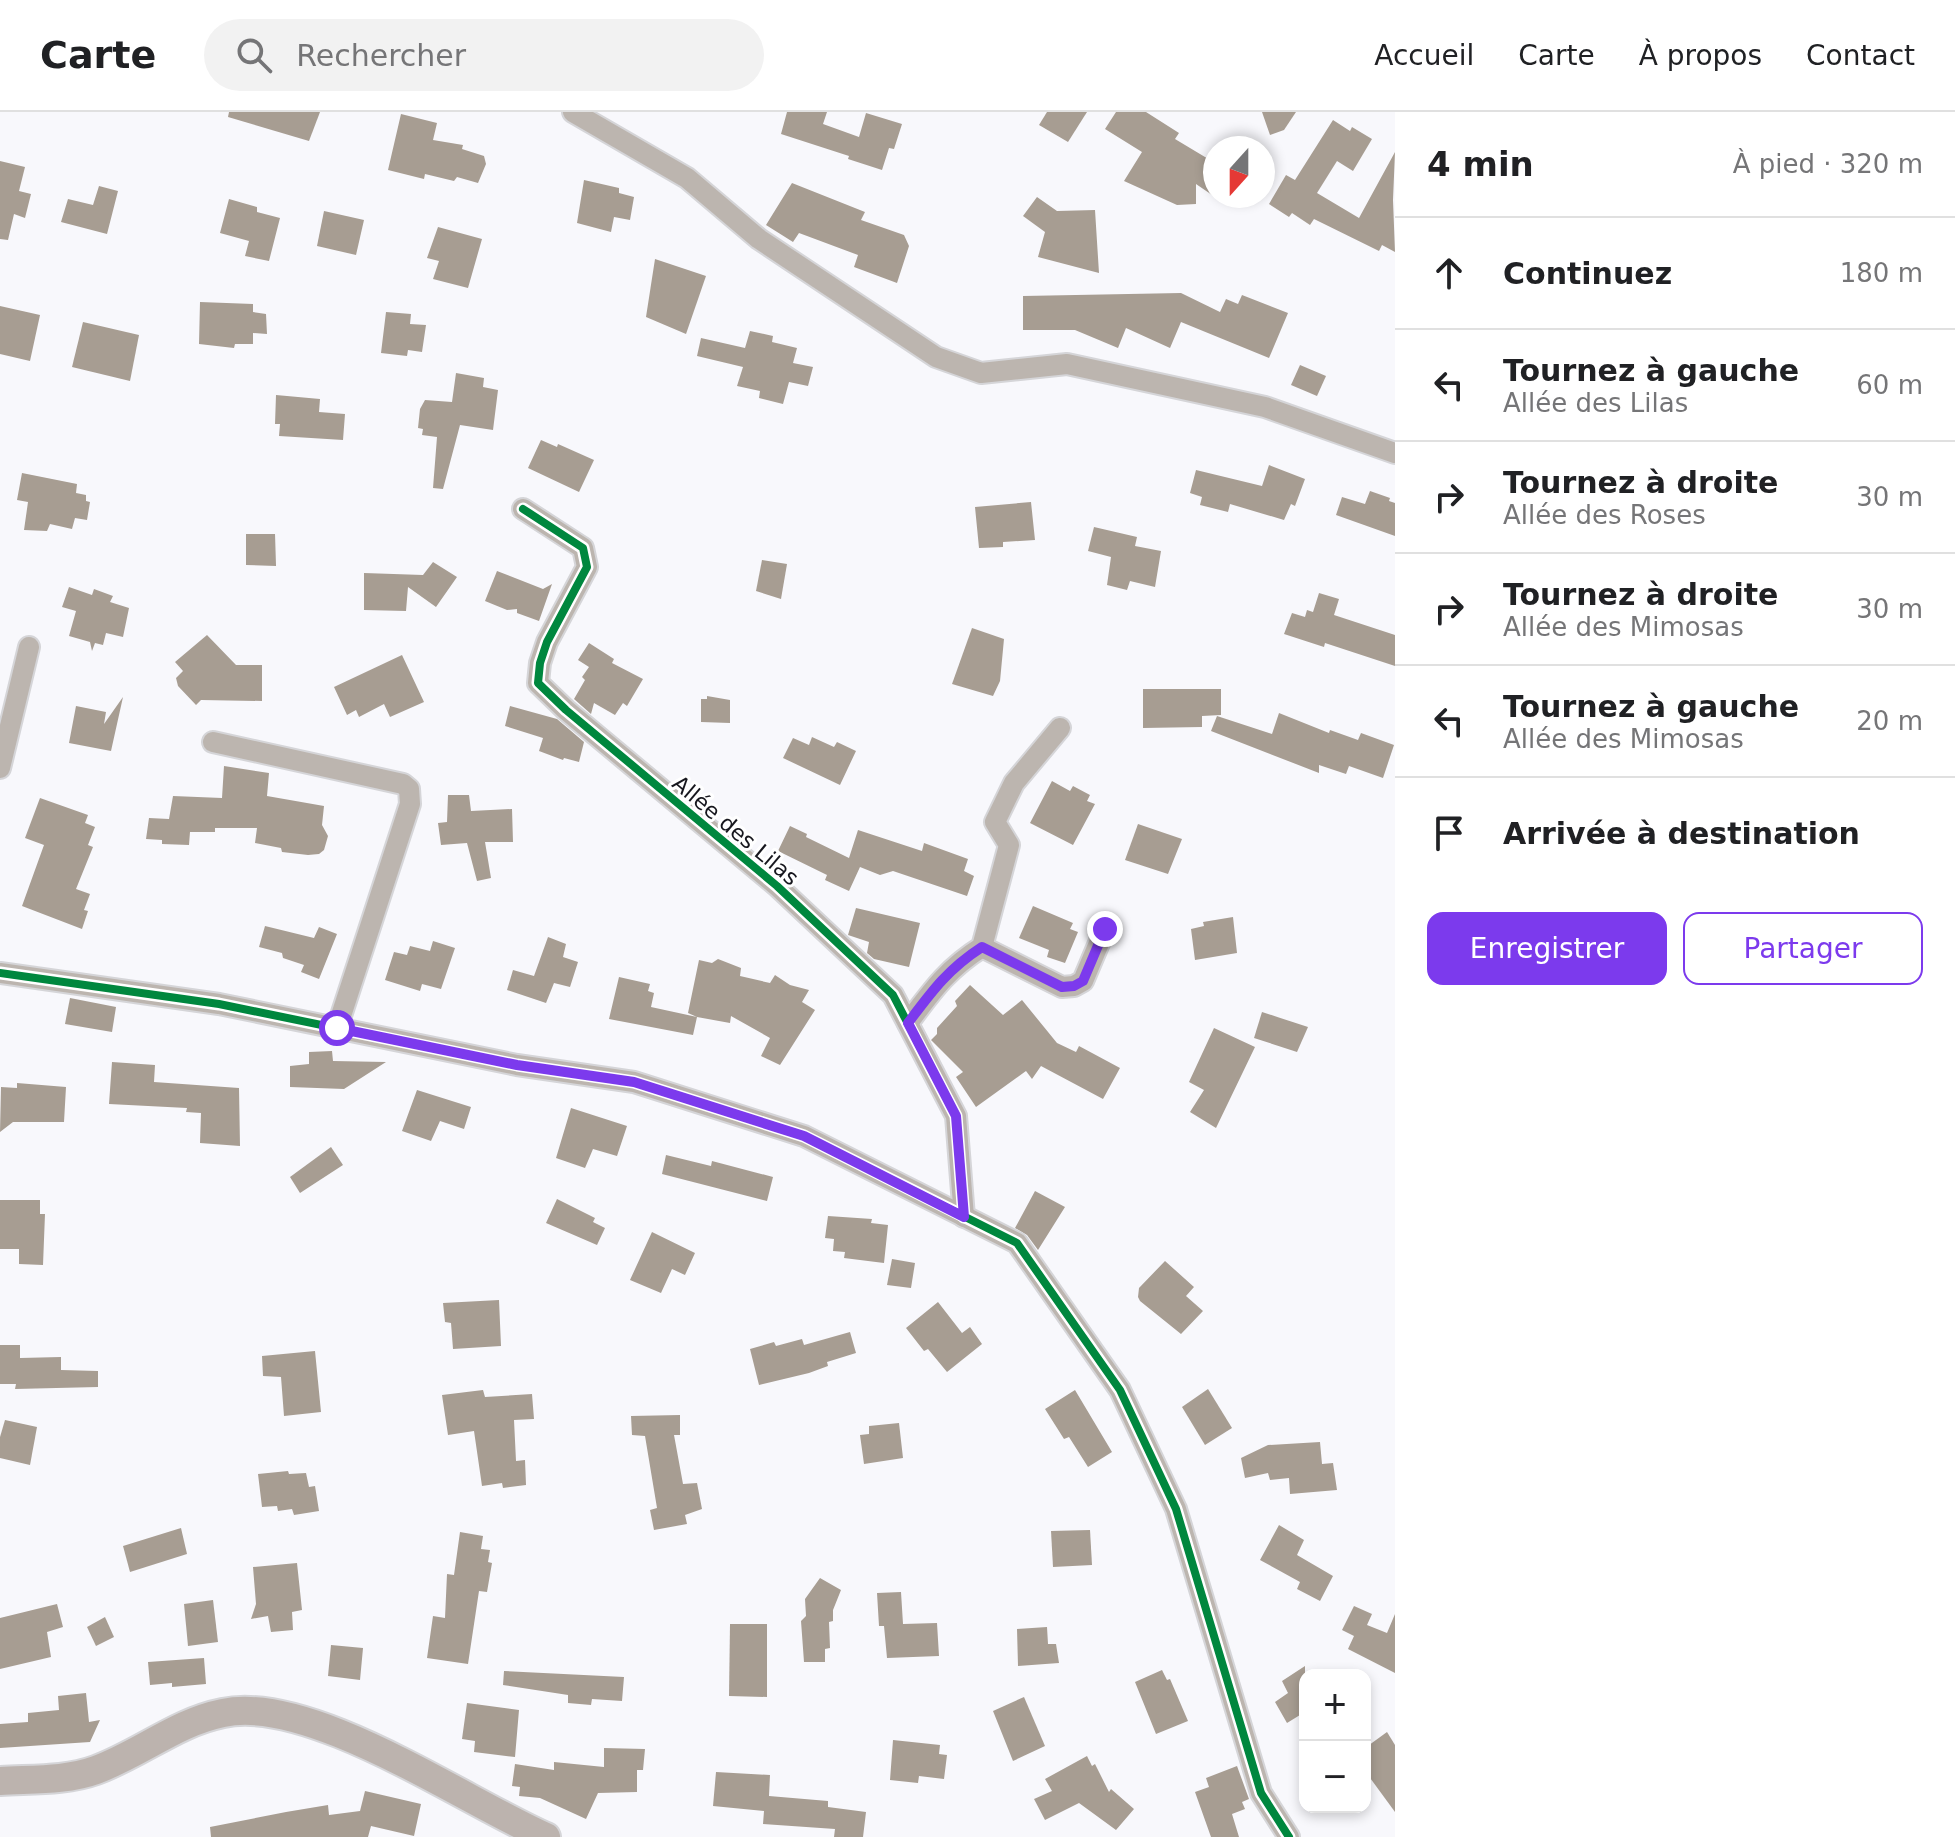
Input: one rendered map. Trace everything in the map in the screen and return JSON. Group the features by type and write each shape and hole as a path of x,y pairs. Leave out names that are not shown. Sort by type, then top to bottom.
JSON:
{"street":[{"path":"573,112 687,178 759,239 936,357 981,373 1067,364 1265,407 1395,453"},
{"name":"Allée des Lilas","path":"523,509 583,548 587,567 547,642 538,683 566,710 777,886 893,995 956,1116 964,1217"},
{"path":"0,768 29,647"},
{"path":"908,1023 943,976 982,947 1009,845 995,822 1014,783 1060,728"},
{"path":"213,742 403,784 409,789 410,804 337,1028"},
{"path":"982,947 1062,987 1074,986 1083,981 1105,929"},
{"path":"0,973 219,1004 517,1065 634,1082 804,1136 1017,1243 1120,1390 1176,1509 1261,1793 1289,1837"},
{"path":"0,1781 61,1778 96,1771 193,1721 223,1712 253,1709 325,1727 387,1755 546,1837"}],"building":[{"path":"229,112 320,112 309,141 228,117"},
{"path":"787,112 827,112 823,124 859,137 866,113 902,124 894,149 889,148 882,170 781,134"},
{"path":"1047,112 1087,112 1068,142 1039,125"},
{"path":"1116,112 1146,112 1179,133 1175,139 1203,156 1203,189 1196,184 1196,204 1177,205 1124,181 1142,152 1105,129"},
{"path":"1262,112 1296,112 1284,130 1270,135"},
{"path":"401,114 437,123 433,140 463,145 462,149 484,156 486,164 478,183 425,174 424,179 388,170"},
{"path":"1333,120 1350,131 1352,127 1372,139 1353,171 1337,161 1317,193 1359,218 1395,152 1395,252 1382,245 1379,251 1314,219 1310,225 1292,213 1289,217 1275,208 1275,194 1286,175 1295,180"},
{"path":"0,161 25,167 19,191 31,194 25,218 14,214 8,240 0,239"},
{"path":"584,180 619,188 619,193 634,197 630,220 614,217 611,232 577,223"},
{"path":"792,183 865,212 861,220 904,235 909,246 897,283 854,267 858,255 799,233 793,242 766,225"},
{"path":"99,186 118,191 107,234 61,222 68,199 93,205"},
{"path":"1037,197 1057,211 1095,210 1099,273 1038,257 1045,232 1023,216"},
{"path":"229,199 257,207 257,212 280,218 269,261 245,256 249,241 220,233"},
{"path":"324,211 364,220 356,255 317,246"},
{"path":"438,227 482,239 468,288 433,279 439,261 427,258"},
{"path":"655,259 706,276 686,334 646,317"},
{"path":"1181,293 1220,312 1226,299 1238,304 1242,295 1288,313 1269,358 1181,322 1170,348 1126,328 1118,348 1075,330 1023,330 1023,296"},
{"path":"200,302 253,304 253,312 266,314 267,334 253,333 253,344 235,344 234,348 199,344"},
{"path":"0,306 40,315 30,361 0,354"},
{"path":"386,312 411,314 410,324 426,325 422,352 408,350 407,356 381,353"},
{"path":"83,322 139,335 130,381 72,367"},
{"path":"750,331 773,336 772,342 797,348 793,363 813,367 808,386 789,382 783,404 759,398 760,391 737,386 743,367 697,356 701,338 745,348"},
{"path":"1300,365 1326,376 1317,396 1291,385"},
{"path":"456,373 484,378 483,387 498,390 493,430 460,425 443,489 433,488 437,437 422,435 423,429 418,428 420,409 425,400 452,402"},
{"path":"276,395 320,399 319,412 345,414 343,440 279,436 280,424 275,424"},
{"path":"541,440 594,460 579,492 528,468"},
{"path":"1269,465 1305,479 1295,506 1291,504 1284,520 1230,504 1228,512 1200,505 1202,497 1190,493 1196,470 1262,486"},
{"path":"22,473 77,484 76,493 86,495 86,501 90,502 87,520 75,518 72,529 50,524 47,531 24,530 28,502 17,500"},
{"path":"1370,491 1395,503 1395,536 1336,515 1342,497 1365,504"},
{"path":"1031,502 1035,540 1003,542 1003,547 979,548 975,507"},
{"path":"1094,527 1137,537 1135,546 1161,551 1155,587 1130,581 1127,590 1107,585 1111,557 1088,551"},
{"path":"246,534 275,534 276,566 246,565"},
{"path":"762,560 787,564 781,599 756,591"},
{"path":"433,562 457,577 436,607 408,587 406,611 364,610 364,573 423,575"},
{"path":"497,571 543,589 552,584 539,621 517,613 517,609 507,610 485,601"},
{"path":"69,587 92,595 94,589 113,596 110,602 129,608 123,637 106,633 103,645 95,643 92,651 90,642 69,636 76,611 62,607"},
{"path":"1319,593 1339,599 1334,615 1395,635 1395,666 1325,643 1324,647 1284,634 1292,613 1305,617 1307,610 1313,612"},
{"path":"972,628 1004,639 1000,681 993,696 952,684"},
{"path":"207,635 236,665 262,665 262,701 201,700 196,705 178,686 176,678 183,671 175,662"},
{"path":"589,643 614,659 612,663 643,679 627,706 623,703 615,715 594,703 591,714 574,699 589,667 578,660"},
{"path":"402,655 424,702 390,717 384,704 359,717 356,710 347,715 334,687"},
{"path":"1143,689 1221,689 1221,715 1202,716 1202,727 1143,728"},
{"path":"707,696 730,700 730,723 701,722 701,699 707,699"},
{"path":"123,697 111,751 69,743 76,706 106,712 104,724"},
{"path":"510,706 557,719 584,742 579,762 539,751 543,738 505,726"},
{"path":"1279,713 1329,733 1330,730 1358,740 1361,733 1394,745 1383,778 1349,766 1346,774 1319,765 1319,773 1211,731 1217,716 1272,734"},
{"path":"812,737 834,747 837,742 856,751 840,785 783,758 793,738 809,745"},
{"path":"224,766 269,773 267,796 324,806 322,825 328,836 324,850 308,855 282,852 281,848 255,843 257,828 215,828 215,832 190,832 189,845 162,844 162,840 146,839 149,818 169,819 173,796 222,798"},
{"path":"1052,781 1070,791 1073,786 1090,795 1087,801 1095,804 1073,845 1030,823"},
{"path":"448,795 469,795 471,811 512,809 513,842 485,842 491,878 477,881 467,843 441,845 438,823 447,822"},
{"path":"40,798 88,815 85,823 95,827 88,845 93,847 76,889 90,894 82,929 22,906 44,845 25,838"},
{"path":"1138,824 1182,839 1168,874 1125,860"},
{"path":"790,826 849,858 858,830 922,851 924,843 968,859 964,871 974,876 967,896 893,871 880,875 860,867 849,891 825,880 827,875 778,851"},
{"path":"1033,906 1073,923 1070,929 1078,932 1065,963 1047,957 1049,950 1019,938"},
{"path":"856,908 920,923 909,967 874,959 867,953 869,942 848,935"},
{"path":"1233,917 1237,953 1195,960 1191,929 1204,926 1203,922"},
{"path":"265,926 314,938 319,927 337,934 319,979 301,972 304,965 283,958 282,953 259,947"},
{"path":"548,937 566,944 563,957 578,962 570,987 554,983 546,1003 507,990 513,970 534,976"},
{"path":"433,941 455,948 441,989 422,984 420,991 385,980 394,952 407,955 410,946 430,951"},
{"path":"718,959 741,968 740,976 770,983 775,975 790,985 809,990 802,1002 815,1010 780,1065 761,1056 770,1038 731,1016 730,1023 688,1013 699,960 712,963"},
{"path":"619,977 650,984 648,991 654,993 651,1007 697,1017 693,1035 609,1019"},
{"path":"970,985 1003,1015 1022,1000 1057,1043 1076,1052 1079,1046 1120,1068 1103,1099 1041,1066 1032,1079 1026,1071 976,1107 956,1077 963,1072 931,1040 937,1034 937,1028 957,1006 955,1001"},
{"path":"70,998 116,1007 112,1032 65,1024"},
{"path":"1262,1012 1308,1027 1297,1052 1254,1038"},
{"path":"1214,1028 1255,1047 1216,1128 1190,1112 1204,1090 1189,1082"},
{"path":"332,1051 333,1061 386,1062 344,1089 290,1087 290,1066 309,1064 309,1052"},
{"path":"112,1062 155,1065 154,1082 239,1088 240,1146 200,1143 201,1113 186,1112 187,1108 109,1104"},
{"path":"17,1083 66,1087 64,1122 13,1122 0,1132 1,1087 17,1088"},
{"path":"417,1090 471,1107 464,1129 440,1121 431,1141 402,1131"},
{"path":"571,1108 627,1126 617,1156 593,1149 585,1168 556,1158"},
{"path":"331,1147 343,1165 300,1193 290,1177"},
{"path":"666,1155 711,1166 712,1161 773,1177 767,1201 662,1174"},
{"path":"1035,1191 1065,1207 1038,1250 1027,1235 1015,1228"},
{"path":"557,1199 595,1218 593,1222 605,1228 597,1245 546,1223"},
{"path":"0,1200 40,1200 40,1214 45,1214 43,1265 19,1264 19,1249 0,1249"},
{"path":"828,1216 872,1219 871,1223 888,1225 884,1263 844,1258 845,1252 833,1251 834,1239 825,1238"},
{"path":"652,1232 695,1253 685,1275 672,1269 661,1293 630,1280"},
{"path":"892,1259 915,1263 911,1288 887,1285"},
{"path":"1165,1261 1194,1287 1186,1296 1203,1311 1181,1334 1138,1297 1139,1288"},
{"path":"499,1300 501,1346 453,1349 451,1323 445,1322 443,1303"},
{"path":"938,1302 962,1333 970,1327 982,1344 947,1372 928,1349 924,1351 906,1328"},
{"path":"850,1332 856,1353 827,1362 828,1366 809,1373 759,1385 750,1349 802,1339 804,1345"},
{"path":"0,1345 20,1345 20,1358 61,1357 61,1370 98,1371 98,1387 15,1389 16,1384 0,1384"},
{"path":"315,1351 321,1412 284,1416 281,1377 263,1376 262,1356"},
{"path":"1208,1389 1232,1428 1205,1445 1182,1407"},
{"path":"483,1390 485,1397 532,1394 534,1419 514,1420 516,1461 525,1460 526,1485 503,1488 502,1483 482,1486 474,1431 448,1435 442,1395"},
{"path":"1075,1390 1112,1452 1088,1467 1069,1437 1064,1439 1045,1409"},
{"path":"680,1415 680,1435 674,1435 683,1484 697,1483 702,1509 685,1515 687,1524 654,1530 650,1510 657,1508 645,1436 632,1435 631,1416"},
{"path":"5,1420 37,1427 30,1465 0,1458 0,1437"},
{"path":"899,1423 903,1458 864,1464 860,1435 869,1434 869,1426"},
{"path":"1320,1442 1322,1464 1333,1463 1337,1490 1290,1494 1289,1478 1270,1480 1268,1473 1245,1478 1241,1458 1268,1445"},
{"path":"288,1471 289,1474 306,1473 309,1487 315,1486 319,1511 294,1515 292,1509 278,1511 277,1506 262,1507 258,1474"},
{"path":"1279,1525 1304,1540 1297,1555 1333,1576 1320,1601 1297,1589 1300,1582 1260,1560"},
{"path":"181,1528 187,1554 130,1572 123,1546"},
{"path":"1090,1530 1092,1565 1053,1567 1051,1531"},
{"path":"460,1532 483,1536 481,1549 490,1550 488,1562 492,1563 487,1592 479,1591 468,1664 427,1658 433,1616 445,1618 447,1574 454,1575"},
{"path":"297,1563 302,1610 292,1612 293,1630 271,1632 268,1616 251,1619 256,1604 253,1567"},
{"path":"820,1578 841,1590 833,1610 833,1621 829,1622 830,1648 825,1649 825,1662 804,1662 801,1621 806,1616 805,1599"},
{"path":"901,1592 903,1624 937,1623 939,1656 887,1658 884,1626 879,1626 877,1593"},
{"path":"213,1600 218,1642 188,1646 184,1604"},
{"path":"57,1604 63,1627 47,1632 51,1657 0,1669 0,1618"},
{"path":"1354,1606 1372,1614 1367,1625 1387,1633 1395,1614 1395,1673 1348,1649 1354,1636 1342,1630"},
{"path":"105,1617 114,1637 96,1646 87,1627"},
{"path":"730,1624 767,1624 767,1697 729,1696"},
{"path":"1047,1627 1048,1644 1056,1644 1059,1663 1018,1666 1017,1629"},
{"path":"331,1645 363,1648 360,1680 328,1676"},
{"path":"204,1658 206,1684 150,1685 148,1662"},
{"path":"1162,1670 1167,1680 1170,1679 1188,1721 1156,1734 1135,1682"},
{"path":"1299,1670 1299,1716 1287,1723 1275,1702 1288,1693 1282,1681"},
{"path":"504,1671 624,1677 622,1701 592,1699 591,1705 568,1703 568,1695 503,1685"},
{"path":"86,1693 89,1722 100,1720 90,1742 0,1748 0,1724 28,1722 28,1713 59,1710 58,1696"},
{"path":"1024,1697 1045,1746 1013,1761 993,1711"},
{"path":"467,1703 519,1710 515,1757 474,1752 475,1741 462,1739"},
{"path":"1387,1732 1395,1745 1395,1812 1371,1779 1371,1744"},
{"path":"893,1740 940,1745 939,1754 947,1755 944,1779 919,1776 918,1783 890,1780"},
{"path":"604,1748 645,1749 643,1770 637,1770 637,1792 598,1793 586,1819 540,1798 519,1796 520,1787 512,1786 515,1764 554,1770 554,1762 604,1767"},
{"path":"1087,1756 1092,1766 1095,1764 1109,1792 1111,1789 1134,1809 1116,1830 1079,1803 1045,1820 1034,1799 1052,1791 1045,1779"},
{"path":"1237,1766 1249,1799 1242,1802 1245,1809 1232,1814 1239,1837 1211,1837 1195,1792 1209,1787 1206,1778"},
{"path":"716,1772 770,1775 769,1796 828,1801 828,1807 866,1812 863,1837 834,1837 835,1829 763,1824 764,1811 713,1806"},
{"path":"365,1791 421,1804 414,1836 371,1826 368,1837 211,1837 210,1827 286,1812 328,1805 329,1815 360,1811"}],"cycle path":[{"path":"523,509 583,548 587,567 547,642 538,683 566,710 777,886 893,995 956,1116 964,1217"},
{"path":"0,973 219,1004 517,1065 634,1082 804,1136 1017,1243 1120,1390 1176,1509 1261,1793 1289,1837"}],"route":[{"path":"337,1028 517,1065 634,1082 804,1136 964,1217 956,1116 908,1023 943,976 982,947 1062,987 1074,986 1083,981 1105,929"}]}
